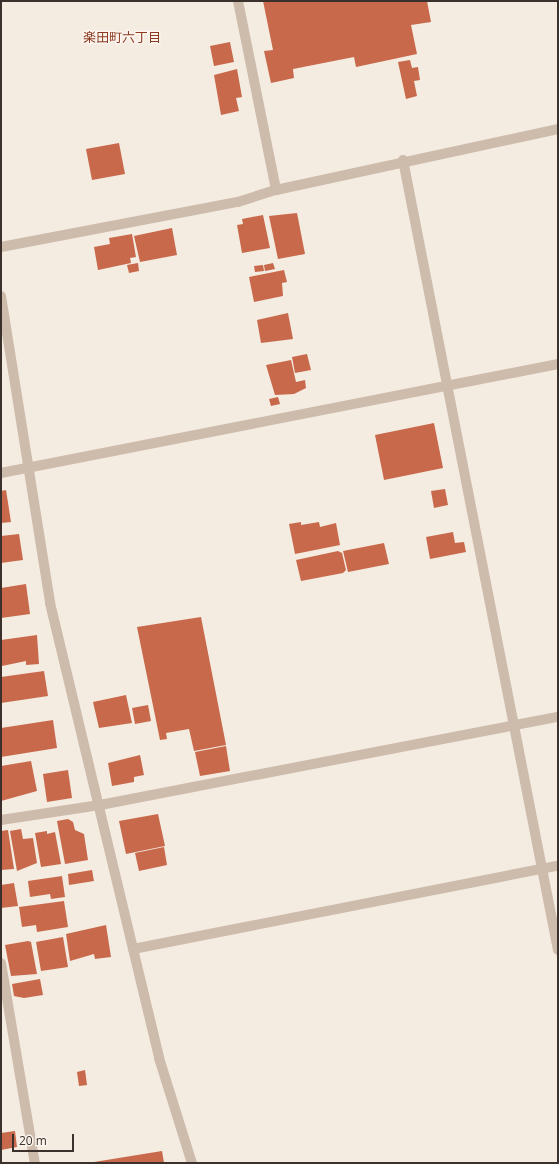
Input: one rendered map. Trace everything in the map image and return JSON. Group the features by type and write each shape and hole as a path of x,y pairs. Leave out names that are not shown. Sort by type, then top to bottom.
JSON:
{"street":[{"path":"238,1 276,190"},
{"path":"1,247 238,202 276,190 403,160 558,129"},
{"path":"403,160 445,386 558,950"},
{"path":"1,296 30,468 50,603 100,806 159,1058 192,1163"},
{"path":"1,473 558,364"},
{"path":"1,820 100,806 558,717"},
{"path":"133,949 558,866"},
{"path":"1,963 35,1163"}],"building":[{"path":"263,1 427,1 431,22 411,25 417,54 356,67 354,57 293,69 294,78 271,83 264,51 273,50"},
{"path":"230,42 234,62 214,66 210,46"},
{"path":"410,60 412,68 418,67 420,80 414,81 417,96 406,99 398,62"},
{"path":"237,69 242,97 236,98 239,111 221,115 214,75"},
{"path":"119,143 125,174 92,180 86,149"},
{"path":"297,213 305,254 278,259 269,216"},
{"path":"263,215 270,248 242,253 237,225 243,224 242,219"},
{"path":"172,228 177,255 140,262 134,236"},
{"path":"132,234 136,257 130,258 131,263 98,270 94,247 110,244 109,238"},
{"path":"138,263 139,271 129,273 127,265"},
{"path":"273,263 275,269 265,271 264,265"},
{"path":"263,265 264,271 255,272 254,266"},
{"path":"284,270 287,282 282,283 283,296 254,302 249,277"},
{"path":"288,313 293,339 261,343 257,320"},
{"path":"307,354 311,370 295,373 292,357"},
{"path":"291,360 296,382 305,380 306,388 294,394 275,395 266,365"},
{"path":"278,397 280,404 271,406 269,399"},
{"path":"434,423 443,468 384,480 375,435"},
{"path":"445,489 448,505 434,508 431,491"},
{"path":"6,490 11,522 1,523 1,491"},
{"path":"301,522 301,525 319,522 320,527 336,523 340,545 295,554 289,524"},
{"path":"453,532 455,543 464,542 466,552 430,559 426,537"},
{"path":"19,534 23,560 1,563 1,536"},
{"path":"384,543 389,564 348,572 343,551"},
{"path":"338,551 342,553 346,570 343,573 301,581 296,560"},
{"path":"26,584 30,614 1,618 1,588"},
{"path":"201,617 226,745 194,751 189,729 166,733 167,739 160,740 137,627"},
{"path":"37,635 39,664 26,665 26,661 2,666 1,640"},
{"path":"44,671 48,696 1,703 1,677"},
{"path":"126,695 132,723 99,728 93,702"},
{"path":"148,705 151,721 135,724 132,708"},
{"path":"53,720 57,748 1,757 1,728"},
{"path":"226,746 230,771 200,776 195,752"},
{"path":"140,755 144,775 134,777 134,782 112,786 108,763"},
{"path":"31,761 37,791 1,801 1,766"},
{"path":"68,770 72,798 47,802 43,774"},
{"path":"158,814 165,846 126,854 119,821"},
{"path":"68,819 73,822 75,830 84,834 88,860 65,864 57,821"},
{"path":"21,829 23,839 33,838 37,863 17,871 10,831"},
{"path":"8,830 14,869 1,870 1,831"},
{"path":"47,831 47,834 55,832 61,864 41,867 35,833"},
{"path":"164,847 167,865 139,871 135,853"},
{"path":"92,870 94,881 69,885 68,874"},
{"path":"62,876 65,897 51,899 50,894 30,897 28,881"},
{"path":"14,883 18,906 1,908 1,885"},
{"path":"64,901 68,927 37,932 36,925 22,927 19,907"},
{"path":"106,925 111,957 95,959 94,954 70,961 66,934"},
{"path":"63,937 68,967 41,971 36,942"},
{"path":"28,941 31,942 37,974 11,976 5,945"},
{"path":"40,979 43,995 24,998 14,996 12,984"},
{"path":"85,1070 87,1085 79,1086 77,1072"},
{"path":"15,1131 17,1147 1,1150 1,1133"},
{"path":"162,1151 164,1163 94,1163 94,1162"}],"district":[{"name":"楽田町六丁目","path":"122,37"}]}
